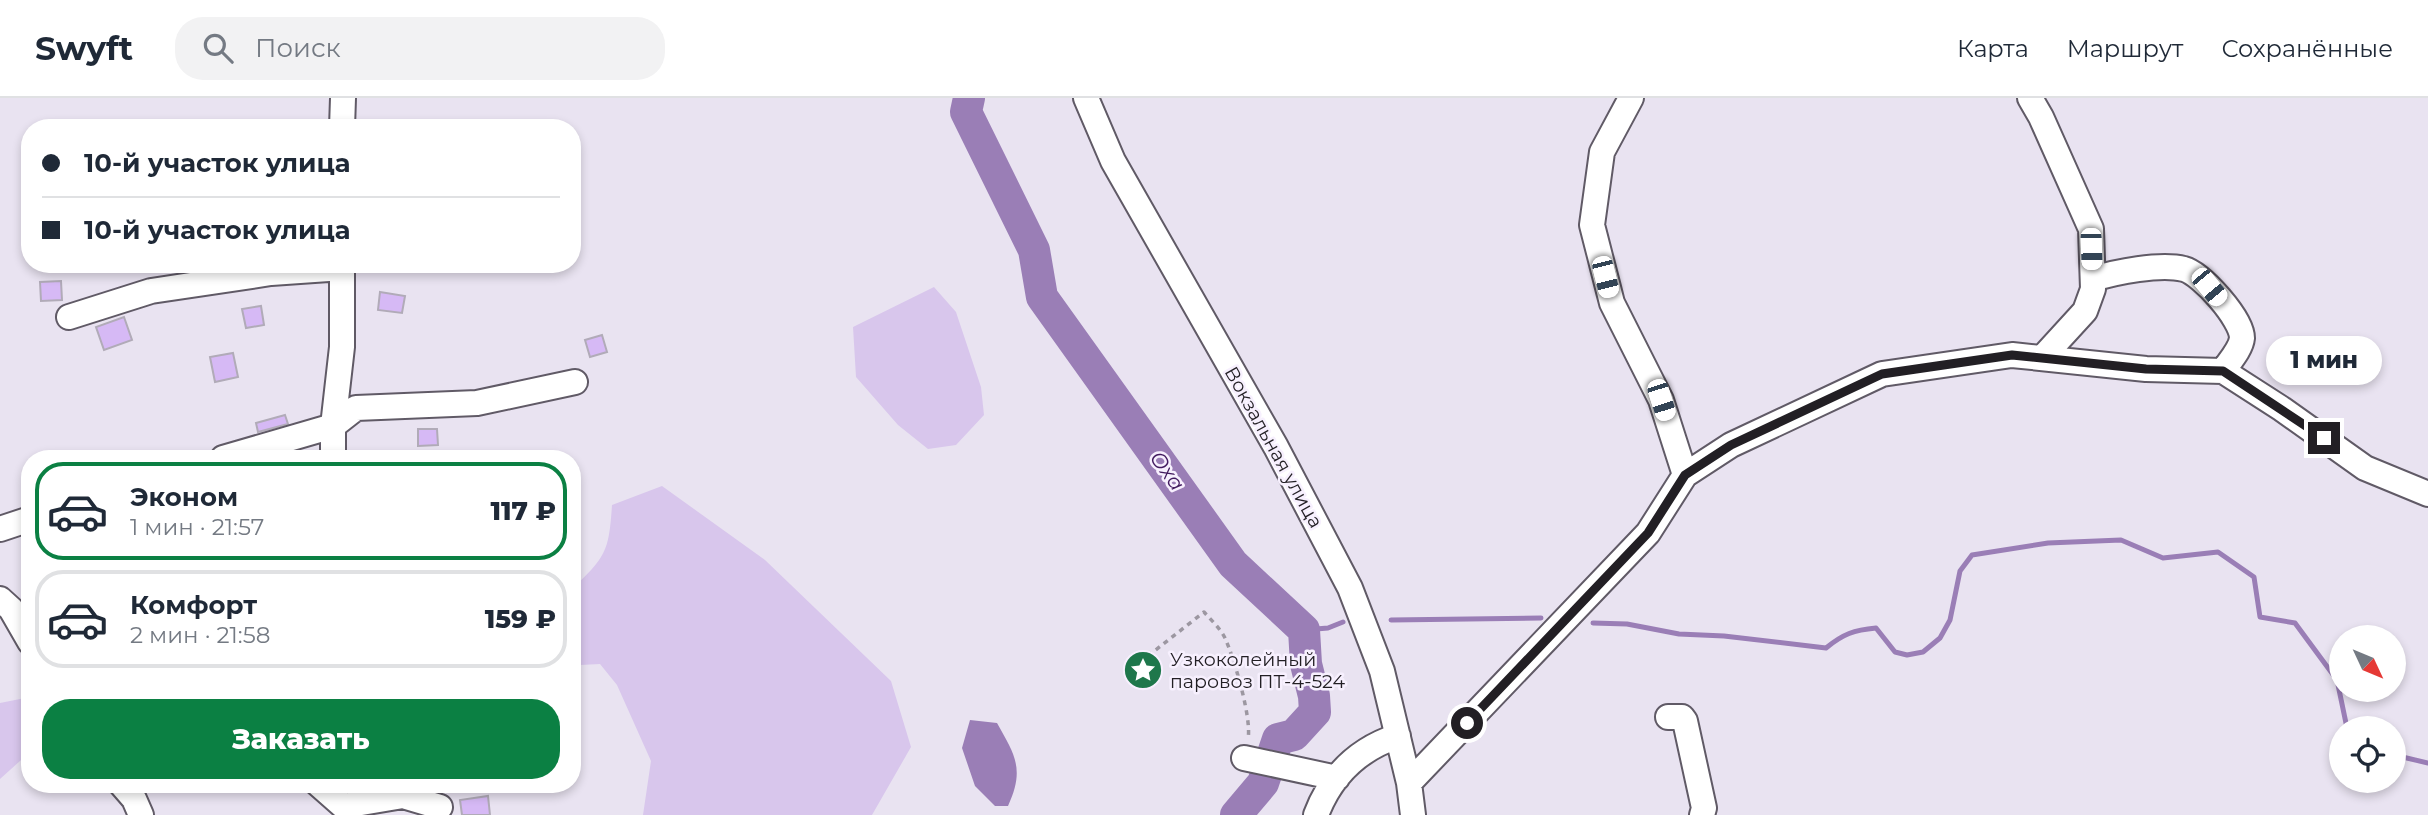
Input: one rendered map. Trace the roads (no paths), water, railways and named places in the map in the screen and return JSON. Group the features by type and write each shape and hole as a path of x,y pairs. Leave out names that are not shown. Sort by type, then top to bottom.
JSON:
{"street":[{"path":"342,119 343,98"},
{"name":"Вокзальная улица","path":"1086,98 1112,161 1276,447 1350,588 1382,671 1409,783 1413,815"},
{"path":"1631,98 1602,152 1592,225 1612,303 1661,400 1685,475"},
{"path":"2030,98 2091,229 2093,289 2085,311 2042,358"},
{"path":"2093,279 2119,271 2158,268 2184,269 2198,277 2228,309 2240,330 2240,345 2223,371"},
{"path":"69,317 151,291 271,273"},
{"path":"333,450 342,347 343,273"},
{"path":"1409,783 1648,533 1685,475 1731,445 1882,374 2012,355 2146,369 2223,371 2365,468 2428,494"},
{"path":"250,450 333,426 356,408 477,403 575,382"},
{"path":"0,529 21,522"},
{"path":"0,598 21,627"},
{"path":"1668,717 1682,717 1685,721 1704,808 1702,815"},
{"path":"1316,815 1321,800 1356,757 1375,743 1398,736"},
{"path":"1249,759 1337,778"},
{"path":"129,793 141,815"},
{"path":"328,793 343,806 403,796 440,807"}],"waterway":[{"name":"Оха","path":"969,98 966,112 1034,250 1042,297 1233,564 1304,630 1306,664 1315,712 1294,735 1278,739 1263,783 1236,815"},
{"path":"1593,623 1627,624 1679,634 1724,636 1826,648 1849,633 1876,628 1895,652 1907,655 1923,652 1940,638 1950,620 1960,571 1972,555 2048,543 2121,540 2163,558 2218,552 2254,577 2260,617 2295,623 2337,680 2344,716"},
{"path":"1391,620 1541,618"},
{"path":"1304,630 1328,628 1343,622"},
{"path":"2406,758 2428,763"}],"place":[{"name":"Узкоколейный паровоз ПТ-4-524","path":"1143,670"}]}
